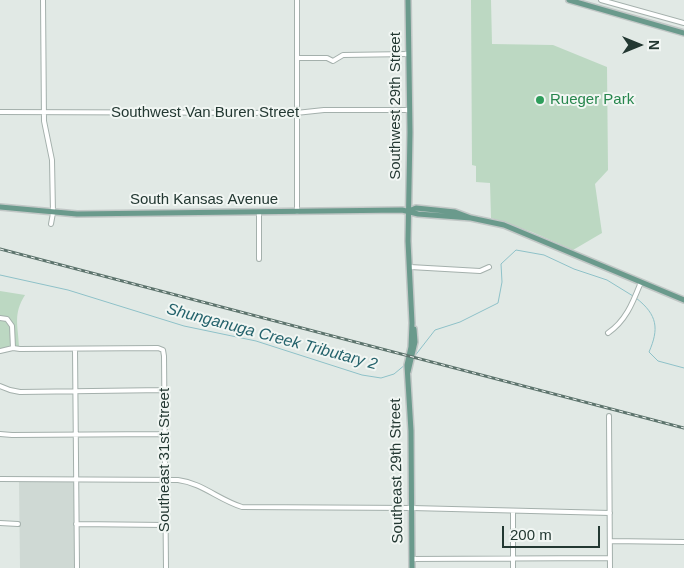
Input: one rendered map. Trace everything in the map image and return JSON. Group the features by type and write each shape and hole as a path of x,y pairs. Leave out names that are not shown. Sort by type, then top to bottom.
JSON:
{"main road":[{"name":"Southwest 29th Street","path":"408,0 409,211"},
{"path":"569,0 684,33"},
{"name":"South Kansas Avenue","path":"0,207 53,213 409,211 418,214 471,218 516,229 684,300"},
{"name":"Southeast 29th Street","path":"409,211 408,241 412,323 407,374 411,432 412,568"}],"street":[{"path":"43,0 44,112 45,128 52,153 53,213 51,224"},
{"path":"297,0 297,212"},
{"path":"601,0 684,24"},
{"path":"297,58 326,58 333,61 343,55 409,54"},
{"name":"Southwest Van Buren Street","path":"0,112 296,113 324,110 410,110"},
{"path":"259,212 260,259"},
{"path":"410,267 480,271 489,267"},
{"path":"608,333 622,320 629,310 641,282"},
{"path":"0,318 7,319 11,323 13,330 12,348"},
{"path":"0,351 12,348 75,349 76,568"},
{"name":"Southeast 31st Street","path":"75,349 158,348 164,352 166,568"},
{"path":"0,386 20,392 165,390"},
{"path":"609,416 610,568"},
{"path":"0,434 12,436 165,434"},
{"path":"0,479 178,480 195,484 231,504 242,507 412,508 610,513"},
{"path":"512,511 513,568"},
{"path":"0,523 18,524"},
{"path":"76,524 165,525"},
{"path":"610,541 684,542"},
{"path":"412,559 610,558"}],"shaded area":[{"path":"19,481 74,482 75,568 20,568"}],"green space":[{"name":"Rueger Park","path":"471,0 491,0 492,44 553,45 607,67 608,170 595,184 602,233 573,250 532,232 491,218 490,183 476,182 476,166 472,165"},
{"path":"0,291 25,295 18,314 19,346 0,349"}],"waterway":[{"name":"Shunganuga Creek Tributary 2","path":"414,357 435,330 460,322 498,303 502,282 501,264 516,250 544,255 574,269 607,280 633,296"},
{"name":"Shunganuga Creek Tributary 2","path":"0,275 68,290 184,326 256,341 362,375 381,378 394,374 406,364"},
{"name":"Shunganuga Creek Tributary 2","path":"636,298 649,310 654,323 654,336 649,352 658,361 684,368"}],"railway":[{"path":"0,249 684,428"}],"place":[{"name":"Rueger Park","path":"540,100"}]}
